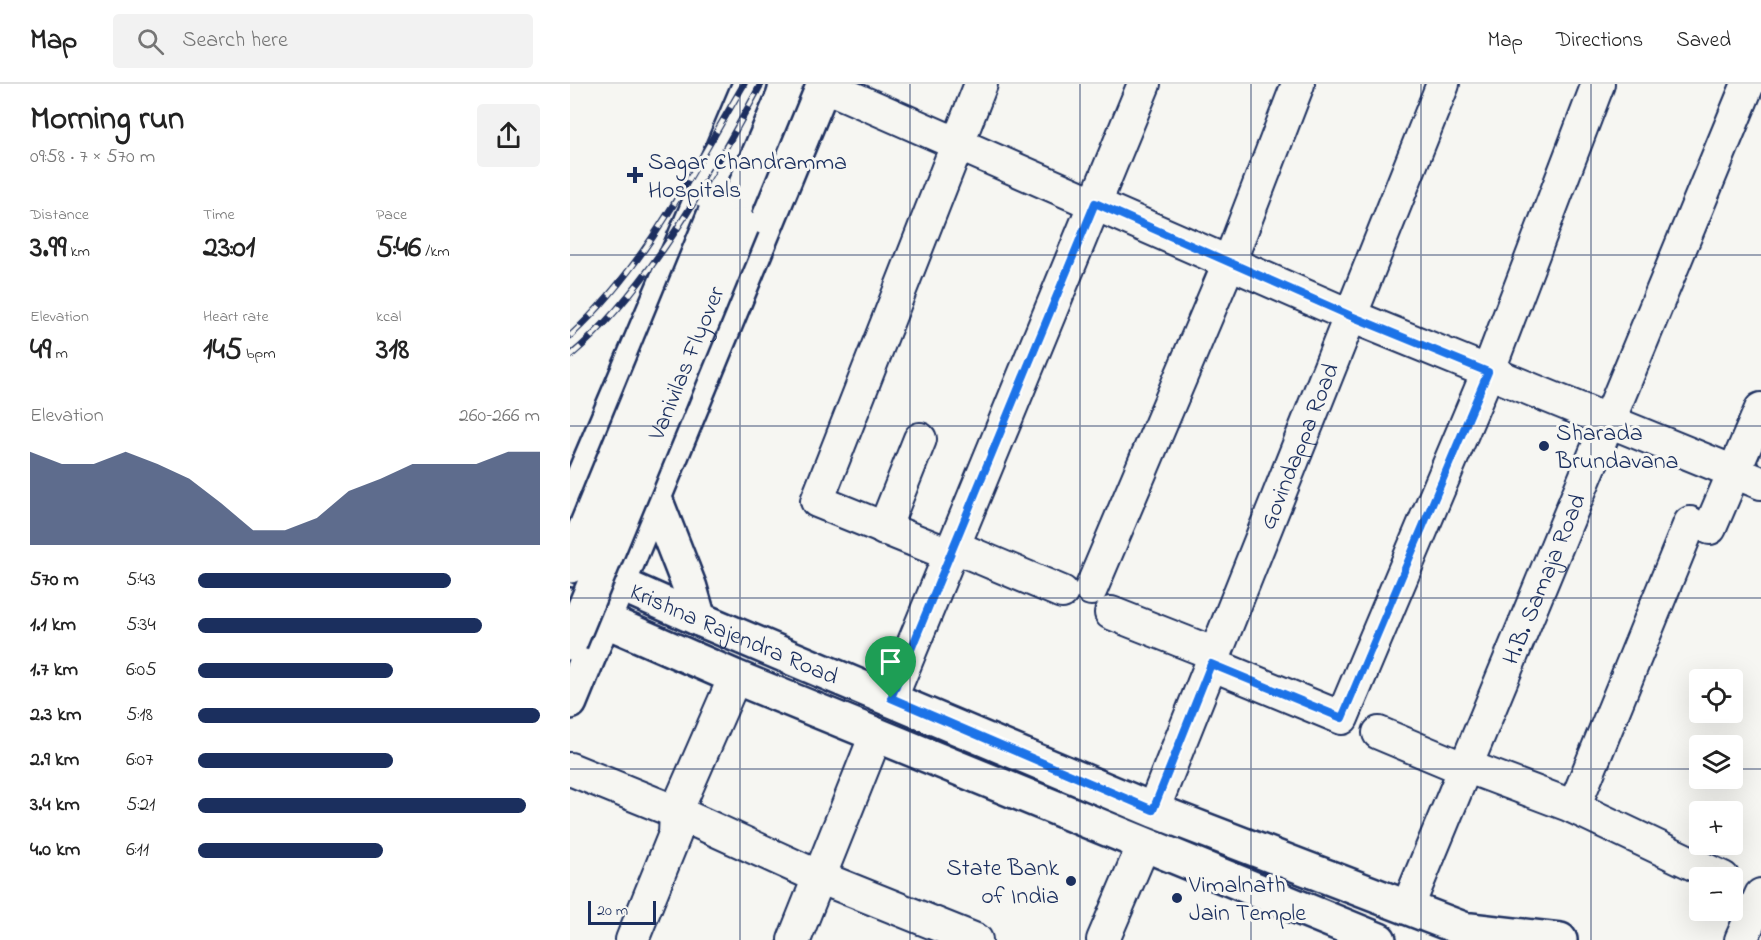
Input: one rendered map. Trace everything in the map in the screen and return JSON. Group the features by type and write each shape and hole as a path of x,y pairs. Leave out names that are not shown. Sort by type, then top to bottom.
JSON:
{"main road":[{"path":"570,508 750,84"},
{"name":"Vanivilas Flyover","path":"570,643 729,220 768,84"},
{"path":"570,702 620,584 816,84"},
{"name":"Vanivilas Flyover","path":"570,564 729,220 816,84"},
{"path":"654,496 690,588 699,620"},
{"name":"Krishna Rajendra Road","path":"570,564 1153,810 1480,935 1560,940"},
{"name":"Krishna Rajendra Road","path":"570,605 735,677 1143,846 1379,940"}],"street":[{"path":"816,84 1095,203 1351,316 1747,477"},
{"path":"981,84 816,501 884,529 1077,590 1229,263 1298,84"},
{"path":"891,698 1144,84"},
{"name":"Govindappa Road","path":"1153,810 1443,84"},
{"path":"1111,613 1342,718 1488,372 1598,84"},
{"name":"H.B. Samaja Road","path":"1408,906 1748,84"},
{"path":"1574,807 1700,525 1747,477 1761,409"},
{"path":"884,529 920,439"},
{"path":"632,940 675,834 676,812 735,677"},
{"path":"1379,733 1465,769 1479,771 1574,807 1700,867"},
{"path":"794,940 876,735"},
{"path":"570,769 676,812 959,937"},
{"path":"1103,940 1143,846"},
{"path":"1742,940 1761,895 1743,887"}],"railway":[{"path":"570,336 597,309 645,249 744,84"},
{"path":"570,356 599,329 652,265 700,192 761,84"}],"place":[{"name":"Sagar Chandramma Hospitals","path":"635,175"},
{"name":"Sharada Brundavana","path":"1544,446"},
{"name":"State Bank of India","path":"1071,881"},
{"name":"Vimalnath Jain Temple","path":"1177,898"}],"route":[{"path":"1095,203 1351,316 1488,372 1342,718 1211,664 1153,810 891,698 1095,203"}]}
